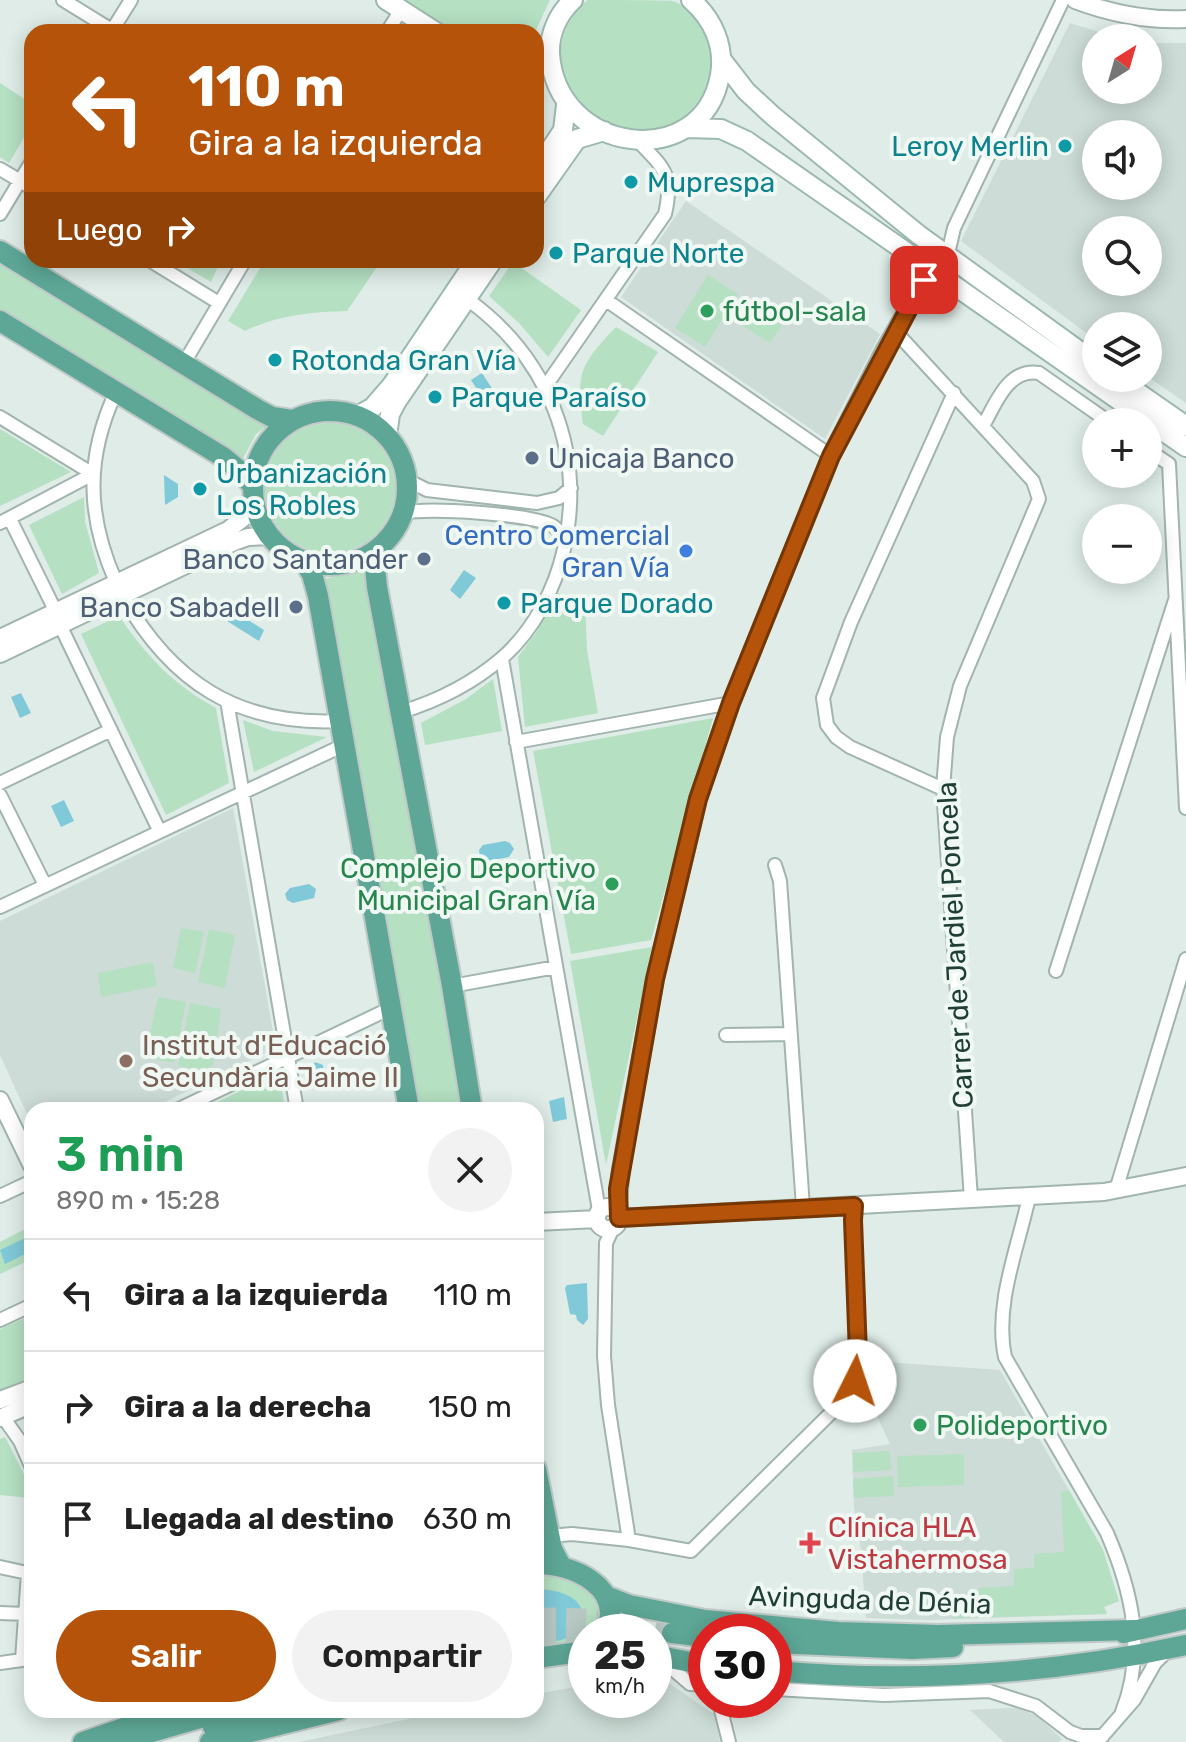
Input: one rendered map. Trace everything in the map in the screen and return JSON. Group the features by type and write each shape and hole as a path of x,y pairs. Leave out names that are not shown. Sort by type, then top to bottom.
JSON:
{"main road":[{"path":"573,0 555,24 545,78 566,105 590,125 604,131 638,141 662,139 686,128 706,109 718,87 722,60"},
{"path":"691,0 706,13 722,60 746,91 773,116 947,258 1082,353"},
{"path":"393,5 423,24"},
{"path":"544,159 563,130 566,105"},
{"path":"686,128 721,129 747,141 1186,447"},
{"path":"544,186 577,139 604,131"},
{"path":"0,251 24,266"},
{"path":"28,268 272,417 292,420"},
{"path":"357,416 373,407 392,385 471,268"},
{"path":"387,436 390,414 397,401 488,268"},
{"path":"0,321 223,457 252,485"},
{"path":"1137,392 1186,426"},
{"path":"331,411 357,416 387,436 401,456 407,480 404,513 391,536 368,556 340,565 304,561 285,551 269,536 255,509 252,485 261,451 275,433 292,420 305,415 331,411"},
{"path":"382,546 375,567 377,587 471,1102"},
{"path":"304,561 312,574 318,596 408,1102"},
{"path":"544,1507 561,1566"},
{"name":"Avinguda de Dénia","path":"544,1565 561,1566 588,1578 606,1596 629,1605 705,1620 838,1632 938,1635 1135,1630"},
{"path":"606,1596 608,1614"},
{"name":"Avinguda de Dénia","path":"792,1644 912,1649 1100,1639 1186,1619"},
{"name":"Avinguda de Dénia","path":"792,1672 885,1677 940,1675 1083,1665 1178,1647"},
{"path":"544,1657 568,1653"},
{"name":"Avinguda de Dénia","path":"792,1657 918,1663 1082,1656 1103,1660"},
{"path":"83,1742 153,1718"},
{"path":"117,1742 200,1718"},
{"path":"164,1742 244,1718"},
{"path":"210,1742 307,1718"}],"street":[{"path":"63,0 102,24"},
{"path":"117,24 131,0"},
{"path":"947,258 954,228 1063,0"},
{"path":"1075,0 1120,15 1161,20 1186,19"},
{"path":"545,387 665,214 670,191 659,163 638,141"},
{"path":"0,169 24,183"},
{"path":"0,214 24,174"},
{"path":"162,268 219,303"},
{"path":"184,363 240,268"},
{"path":"629,1540 608,1405 604,1356 606,1243 670,912 698,799 731,703 831,456 930,269"},
{"path":"401,712 453,691 502,659 533,623 543,605 553,584 566,540 571,488 564,436 545,387 510,336 467,299"},
{"path":"606,300 831,456"},
{"name":"Carrer de Jardiel Poncela","path":"895,331 1033,481 1039,499 960,686 947,737 943,789 971,1199"},
{"path":"983,426 1013,377 1030,372 1039,373 1089,408"},
{"path":"116,392 97,446 93,474 97,530 119,589 141,628 165,657 194,682 227,701 282,719 340,721"},
{"path":"943,789 850,747 836,737 827,725 823,698 851,622 954,393"},
{"path":"0,417 93,474"},
{"path":"1162,459 1169,464 1186,808"},
{"path":"93,474 5,521 58,618 159,830"},
{"path":"407,480 427,490 537,503 559,498 571,488"},
{"path":"0,654 58,618 228,530 255,509"},
{"path":"404,513 436,511 536,520 554,527 566,540"},
{"path":"119,589 248,537 269,536"},
{"path":"1056,971 1175,600"},
{"path":"0,638 58,618"},
{"path":"502,659 592,1168 609,1215"},
{"path":"227,701 296,1102"},
{"path":"516,742 731,703"},
{"path":"0,783 111,730"},
{"path":"0,907 344,745"},
{"path":"0,795 45,885"},
{"path":"775,865 780,881 803,1207"},
{"path":"1116,1190 1186,959"},
{"path":"452,986 556,967"},
{"path":"193,1102 391,1008"},
{"path":"726,1035 790,1034"},
{"path":"0,1100 24,1150"},
{"path":"592,1168 603,1176 612,1176 621,1169"},
{"path":"544,1221 609,1215 1029,1197 1116,1190 1186,1176"},
{"path":"0,1196 24,1185"},
{"path":"1029,1197 1003,1308 1000,1335 1005,1357 1107,1533 1116,1554 1135,1630 1131,1689 1122,1712"},
{"path":"550,1536 572,1534 629,1540 691,1551 841,1403 855,1381 858,1369 854,1206"},
{"path":"0,1320 24,1309"},
{"path":"1,1411 24,1394"},
{"path":"1,1411 24,1406"},
{"path":"1,1411 24,1450"},
{"path":"0,1567 24,1572"},
{"path":"0,1613 24,1614"},
{"path":"0,1663 22,1660 24,1637"},
{"path":"792,1690 884,1695 989,1691 1036,1706 1070,1732 1100,1739 1134,1700 1155,1663 1178,1647"},
{"path":"672,1659 688,1681"},
{"path":"723,1718 729,1742"},
{"path":"1057,1721 1066,1742"}],"shaded area":[{"path":"1070,23 1082,27 1082,104 1162,104 1162,43 1186,43 1186,403 1162,387 1162,312 1082,312 1082,330 961,241"},
{"path":"686,201 880,334 825,439 621,297"},
{"path":"233,808 276,1048 165,1102 24,1102 24,1108 0,1055 0,921"},
{"path":"870,1361 1000,1370 1103,1550 1119,1601 1104,1607 1107,1614 928,1620 866,1618 854,1507 852,1450 890,1444 865,1390"},
{"path":"672,1685 688,1696 688,1718 715,1718 720,1742 299,1742 413,1718 544,1718 544,1693 568,1688 568,1718 672,1718"},
{"path":"1009,1708 1037,1716 1062,1739 1059,1742 1004,1742 970,1710"}],"green space":[{"path":"400,0 550,0 539,24 436,24"},
{"path":"588,0 673,1 687,9 706,35 710,50 707,82 692,109 669,125 644,130 618,127 595,115 576,98 564,75 561,50 569,23"},
{"path":"0,83 24,99 24,138 9,163 0,157"},
{"path":"0,263 268,425 256,434 241,462 0,313"},
{"path":"187,268 217,268 211,282"},
{"path":"260,268 376,268 347,311 294,315 245,331 228,321"},
{"path":"509,268 522,268 581,310 548,357 519,323 489,296"},
{"name":"fútbol-sala","path":"708,275 738,294 705,347 675,328"},
{"path":"747,302 782,325 770,343 735,321"},
{"path":"616,327 658,352 603,436 583,424 581,380 588,361"},
{"path":"330,423 355,428 376,442 390,463 395,488 390,513 376,534 355,548 330,553 305,548 284,534 270,513 265,488 270,463 284,442 305,428"},
{"path":"0,429 71,472 0,506"},
{"path":"84,497 85,521 99,573 62,594 29,525"},
{"path":"365,567 462,1102 416,1102 322,580"},
{"path":"558,593 585,601 587,650 598,713 525,727 518,657"},
{"path":"119,616 162,668 187,690 216,708 229,783 166,815 81,634"},
{"path":"493,679 502,731 425,745 421,723 466,699"},
{"name":"Complejo Deportivo Municipal Gran Vía","path":"713,718 651,940 571,954 533,751"},
{"path":"243,720 273,731 327,737 254,772"},
{"path":"181,928 204,932 195,973 173,968"},
{"path":"209,929 235,935 225,988 198,982"},
{"path":"652,947 606,1165 570,961"},
{"path":"153,962 157,986 101,997 98,973"},
{"path":"158,997 186,1002 174,1063 145,1057"},
{"path":"190,1003 221,1009 213,1065 201,1070 178,1066"},
{"path":"279,1071 284,1102 218,1102"},
{"path":"24,1230 24,1263 0,1274 0,1242"},
{"path":"24,1318 24,1382 0,1391 0,1329"},
{"path":"5,1437 24,1474 24,1497 0,1495 0,1439"},
{"path":"890,1451 891,1470 853,1472 853,1453"},
{"path":"964,1454 964,1485 898,1487 897,1456"},
{"path":"893,1476 894,1496 854,1498 853,1479"},
{"path":"1069,1490 1103,1550 1119,1601 1104,1607 1107,1614 955,1618 954,1608 979,1607 979,1588 1014,1586 1014,1569 1034,1568 1034,1554 1064,1552 1061,1492"},
{"path":"544,1573 587,1589 598,1604 599,1614 568,1614 568,1646 544,1648"},
{"path":"945,1599 945,1613 918,1614 917,1602"}],"water":[{"path":"482,373 493,390 482,397 471,380"},
{"path":"164,475 178,484 178,497 165,505"},
{"path":"464,570 476,578 460,599 450,590"},
{"path":"235,612 264,630 259,641 227,621"},
{"path":"21,693 31,713 20,718 11,697"},
{"path":"64,800 74,821 61,827 51,806"},
{"path":"505,841 514,849 509,857 488,861 480,857 479,850 483,845"},
{"path":"309,884 316,889 314,898 293,903 287,900 285,894 290,888"},
{"path":"315,1062 323,1065 326,1086 316,1088 312,1067"},
{"path":"564,1097 567,1119 553,1122 549,1101"},
{"path":"24,1240 24,1254 5,1264 0,1250"},
{"path":"587,1283 588,1319 583,1325 576,1315 570,1314 565,1288 567,1285"},
{"path":"544,1590 562,1593 579,1604 582,1610 583,1614 568,1614 568,1636 560,1640 544,1638"}],"tunnel":[{"path":"544,1618 568,1618"},
{"path":"544,1635 568,1634"}],"place":[{"name":"Leroy Merlin","path":"1065,146"},
{"name":"Muprespa","path":"631,182"},
{"name":"Parque Norte","path":"556,253"},
{"name":"fútbol-sala","path":"707,311"},
{"name":"Rotonda Gran Vía","path":"275,360"},
{"name":"Parque Paraíso","path":"435,397"},
{"name":"Unicaja Banco","path":"532,458"},
{"name":"Urbanización Los Robles","path":"200,489"},
{"name":"Centro Comercial Gran Vía","path":"686,551"},
{"name":"Banco Santander","path":"424,559"},
{"name":"Parque Dorado","path":"504,603"},
{"name":"Banco Sabadell","path":"296,607"},
{"name":"Complejo Deportivo Municipal Gran Vía","path":"612,884"},
{"name":"Institut d'Educació Secundària Jaime II","path":"126,1061"},
{"name":"Polideportivo","path":"920,1425"},
{"name":"Clínica HLA Vistahermosa","path":"810,1543"}],"route":[{"path":"855,1381 858,1354 854,1206 619,1218 618,1189 655,979 698,799 731,703 839,437 924,280"}]}
